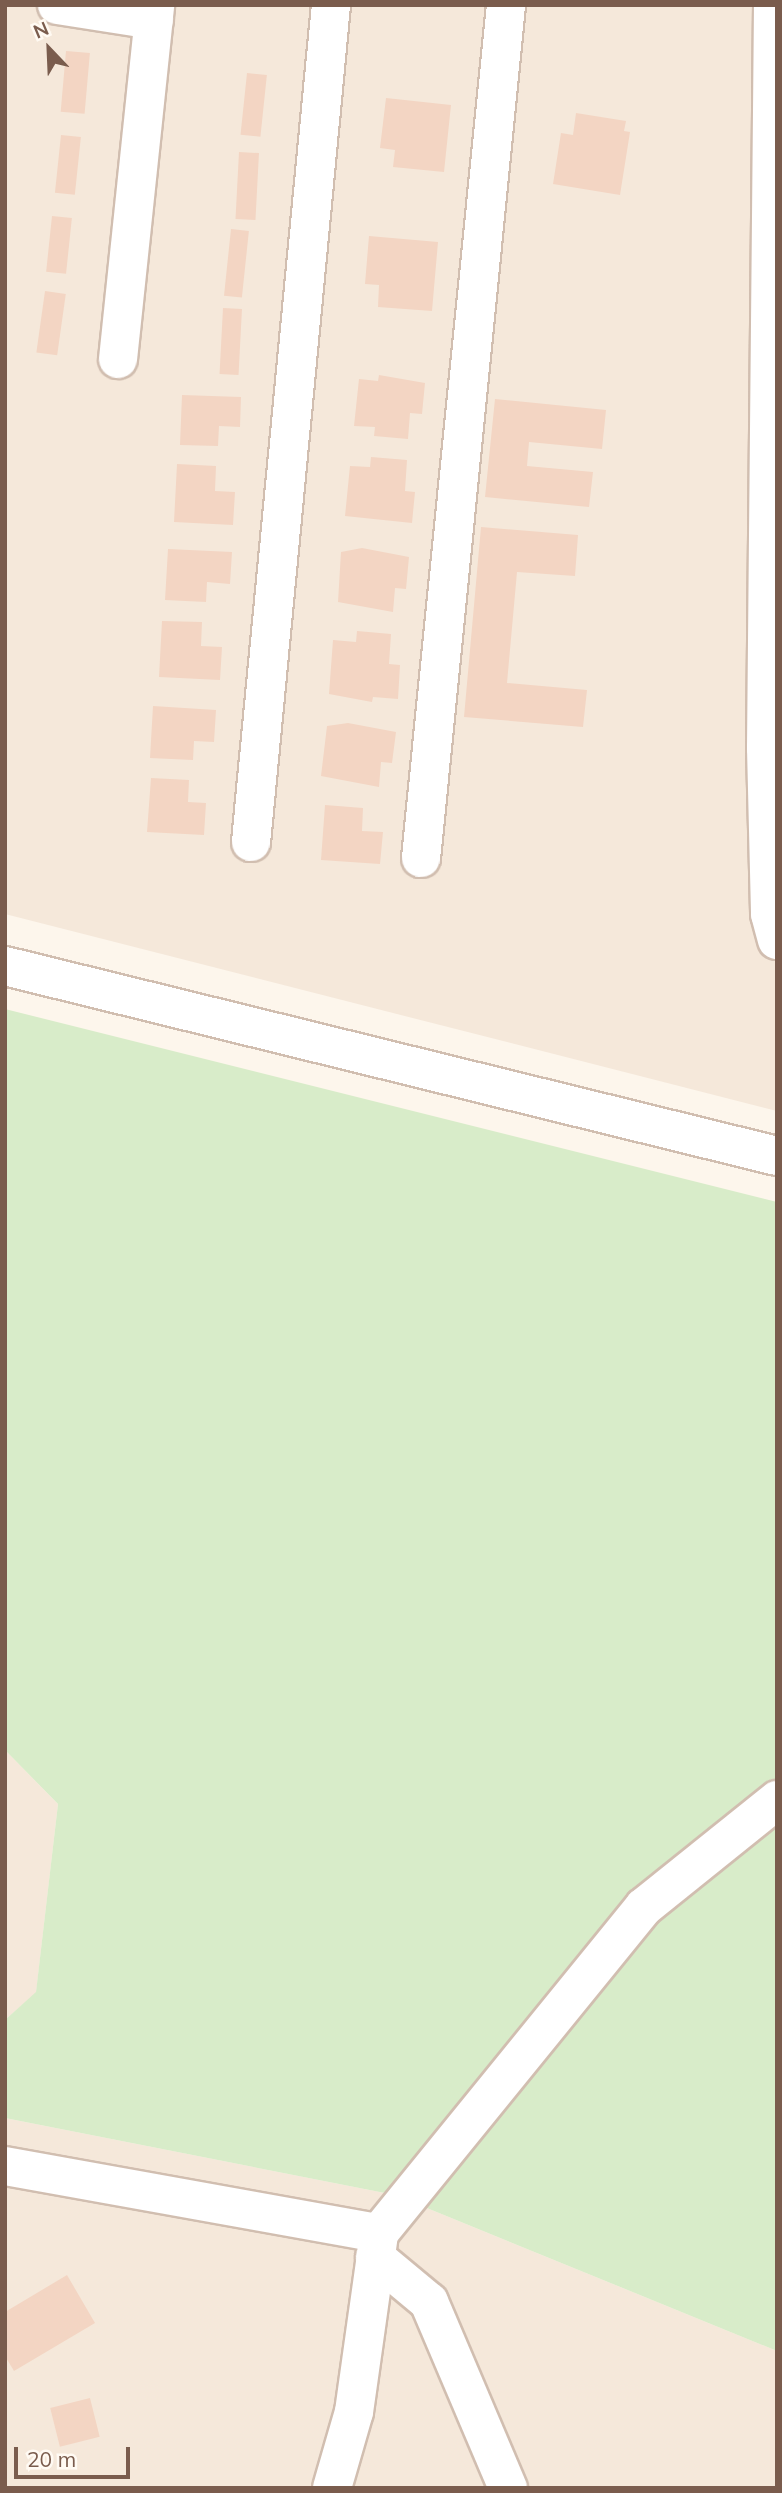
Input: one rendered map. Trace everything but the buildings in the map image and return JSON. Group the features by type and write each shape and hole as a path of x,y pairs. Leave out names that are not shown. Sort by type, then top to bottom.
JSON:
{"street":[{"path":"57,5 154,13 118,359"},
{"path":"251,842 331,5"},
{"path":"421,858 506,5"},
{"path":"773,5 770,914 777,940"},
{"path":"5,966 777,1156"},
{"path":"332,2488 354,2412 377,2245 644,1907 777,1800"},
{"path":"5,2166 377,2245 429,2302 508,2488"}],"shaded area":[{"path":"5,5 777,5 777,1111 5,914"},
{"path":"5,1750 58,1804 36,1993 5,2020"},
{"path":"5,2118 395,2195 777,2351 777,2488 5,2488"}],"green space":[{"path":"5,1009 777,1202 777,2351 395,2195 5,2118 5,2020 36,1992 58,1804 5,1750"}]}
